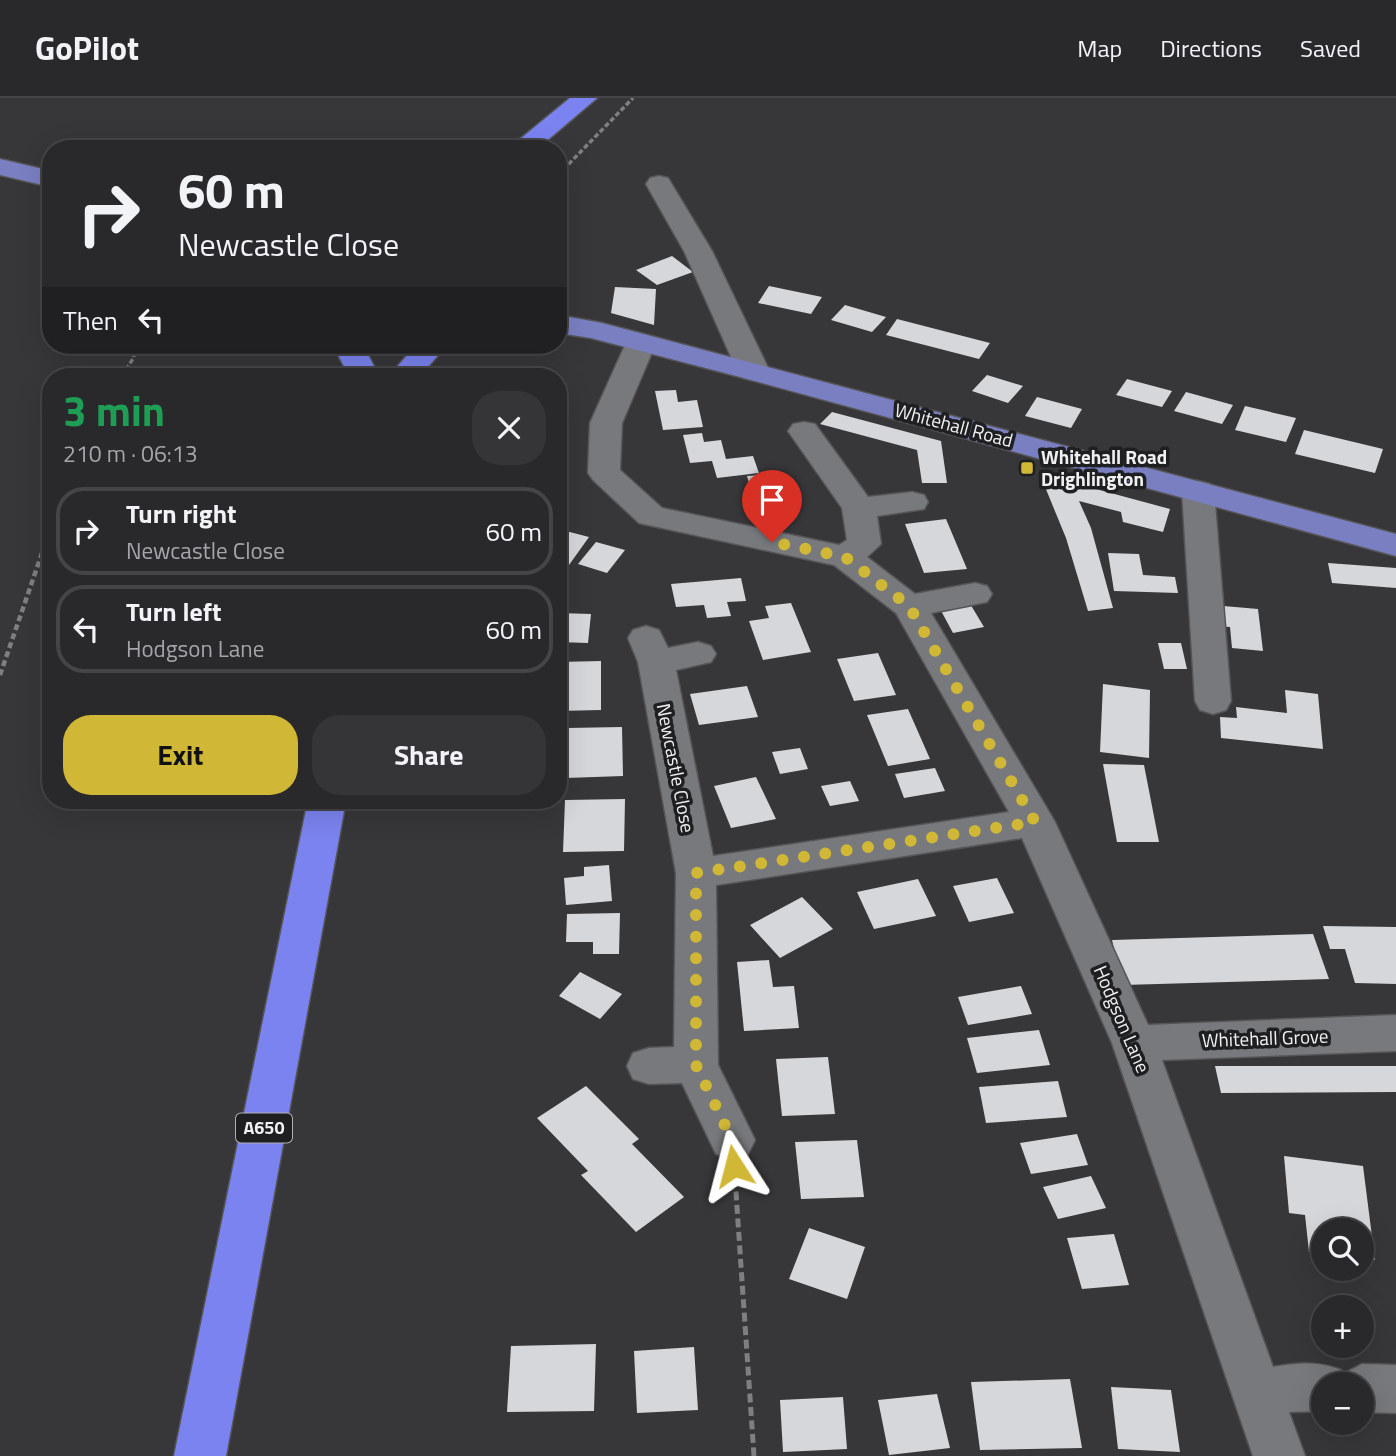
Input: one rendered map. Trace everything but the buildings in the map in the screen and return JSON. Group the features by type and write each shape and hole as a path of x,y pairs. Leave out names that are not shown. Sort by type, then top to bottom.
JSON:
{"highway":[{"path":"534,140 584,98"},
{"path":"411,368 424,354"},
{"name":"A650","path":"200,1456 325,809"}],"main road":[{"path":"0,167 42,177"},
{"name":"Whitehall Road","path":"567,314 592,329"},
{"name":"Whitehall Road","path":"567,325 592,329 755,372 1396,545"}],"street":[{"path":"659,184 698,251 755,372"},
{"name":"Hodgson Lane","path":"641,343 606,424 604,473 651,516 845,557 909,606 1035,822 1134,1043 1279,1456"},
{"path":"804,431 859,508 864,544 845,557"},
{"path":"1198,491 1213,701"},
{"path":"859,508 912,502"},
{"path":"909,606 975,594"},
{"name":"Newcastle Close","path":"698,654 651,650 696,873 696,1065 732,1140"},
{"path":"696,873 1035,822"},
{"name":"Whitehall Grove","path":"1134,1043 1396,1033"},
{"path":"649,1066 696,1065"},
{"path":"1256,1394 1311,1387"},
{"path":"1374,1388 1396,1389"}],"path":[{"path":"567,166 633,98"},
{"path":"0,675 42,553"},
{"path":"732,1140 754,1456"}],"place":[{"name":"Whitehall Road Drighlington","path":"1027,468"}],"route":[{"path":"734,1166 732,1140 696,1065 696,873 1035,822 909,606 845,557 772,542"}]}
